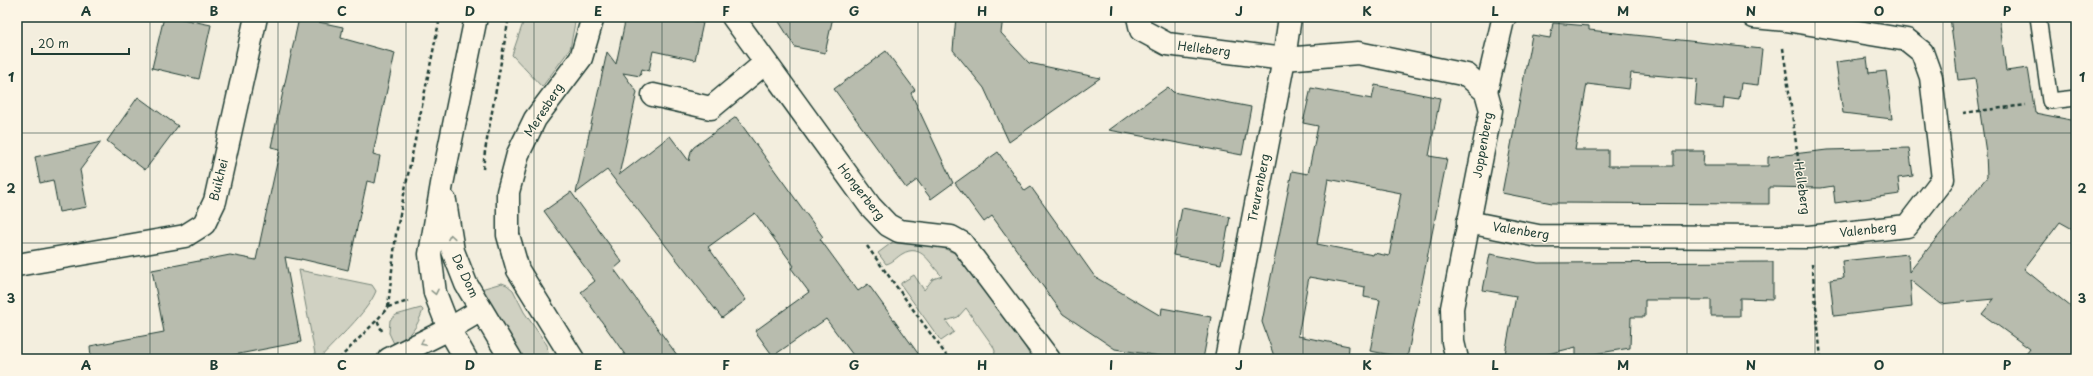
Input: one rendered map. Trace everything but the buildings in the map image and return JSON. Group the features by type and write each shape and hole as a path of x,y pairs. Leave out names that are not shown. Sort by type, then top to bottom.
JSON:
{"street":[{"name":"Buikhei","path":"17,265 186,236 204,224 216,201 256,17"},
{"name":"De Dom","path":"466,359 449,330 435,293 430,254 442,184 476,17"},
{"name":"Meresberg","path":"573,359 518,270 508,235 508,192 518,154 535,119 581,58 593,17"},
{"name":"Hongerberg","path":"733,17 870,206 888,225 899,231 951,237 962,243 1049,359"},
{"name":"Helleberg","path":"1138,17 1141,30 1167,44 1284,59"},
{"name":"Treurenberg","path":"1226,359 1284,59 1290,17"},
{"path":"1284,59 1358,53 1467,75 1486,92 1502,20 1505,17"},
{"name":"Valenberg","path":"1468,222 1538,236 1809,236 1907,226 1943,179 1937,116 1931,76 1922,52 1907,40 1786,20 1754,17"},
{"path":"653,95 711,108 765,63"},
{"name":"Joppenberg","path":"1457,359 1453,342 1452,308 1491,110 1486,92"},
{"name":"De Dom","path":"442,184 453,251 466,284 481,310 503,356"},
{"path":"389,359 449,330 481,310"}],"lane":[{"path":"2038,17 2050,101 2076,98"}],"path":[{"path":"388,307 396,234 440,17"},
{"path":"483,175 485,151 509,17"},
{"name":"Helleberg","path":"1786,20 1783,53 1809,236 1821,359"},
{"path":"1937,116 2050,101"},
{"path":"888,225 865,242 949,359"},
{"path":"339,359 377,320"}],"shaded area":[{"path":"525,17 576,17 570,49 542,87 512,55"},
{"path":"894,241 938,246 957,254 1024,345 1032,359 994,359 995,351 993,346 966,308 958,317 946,321 954,332 941,341 901,283 914,275 924,290 933,279 942,276 925,256 915,251 909,251 902,254 886,264 878,253"},
{"path":"299,270 372,285 376,291 359,317 319,359 316,359"},
{"path":"502,283 513,290 524,312 547,345 548,353 543,359 518,359 481,289"},
{"path":"421,308 423,310 413,331 395,346 389,333 390,320 396,315"}]}
